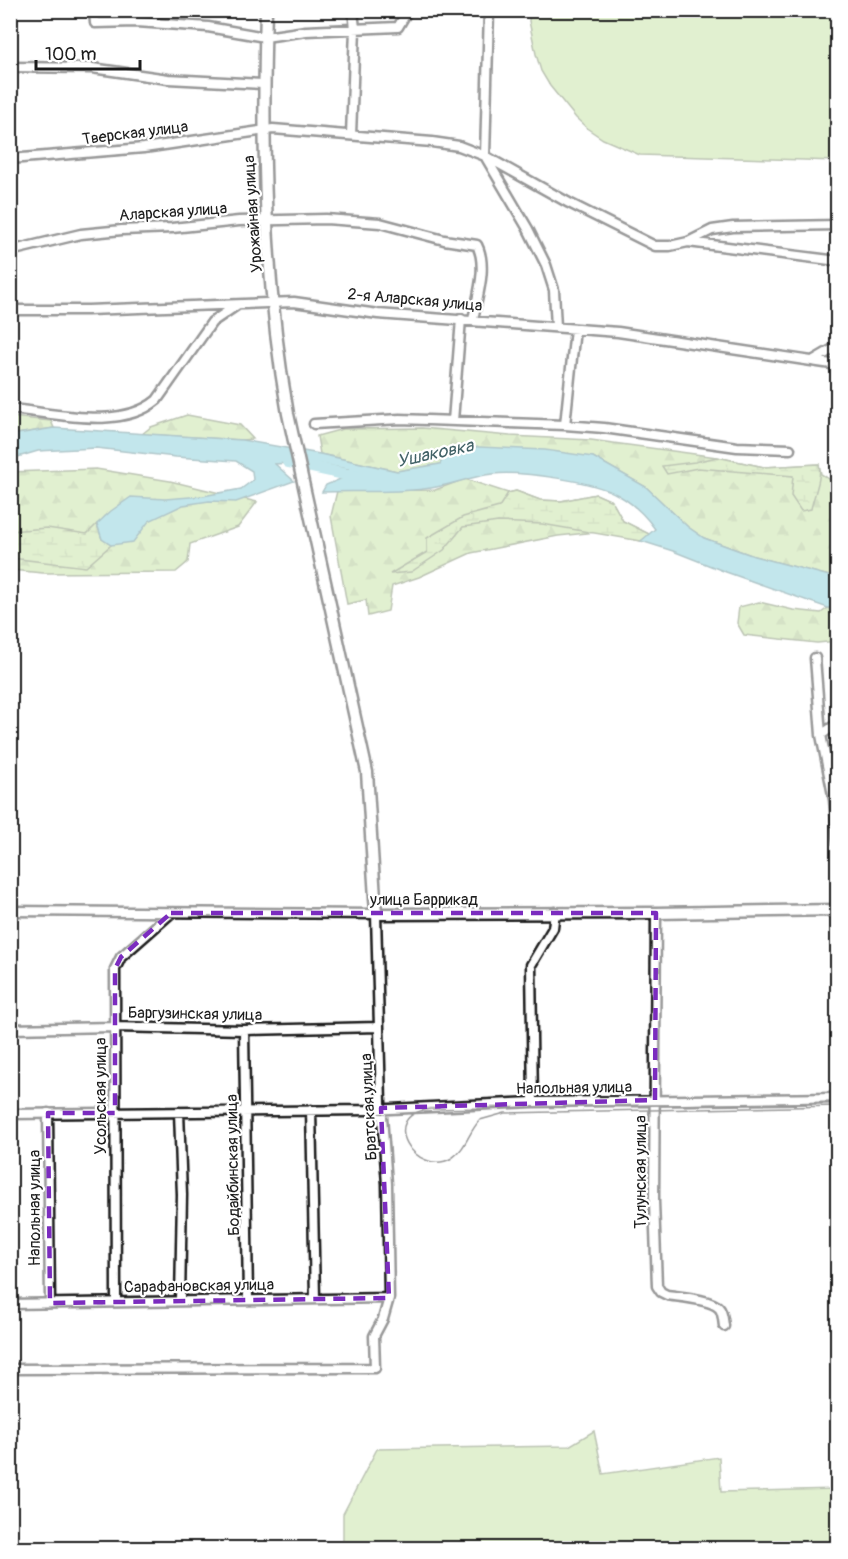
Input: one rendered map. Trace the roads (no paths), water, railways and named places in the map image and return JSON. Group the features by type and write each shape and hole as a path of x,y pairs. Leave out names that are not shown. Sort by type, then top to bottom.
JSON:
{"main road":[{"name":"Урожайная улица","path":"266,10 263,84 266,220 278,361 368,772 376,914"},
{"name":"улица Баррикад","path":"376,914 555,912 657,914 837,910"}],"street":[{"path":"94,10 95,23 137,22 208,27 265,37 306,31 398,27 408,10"},
{"path":"351,135 355,29 353,10"},
{"path":"489,10 485,156 528,229 546,265 554,290 556,327"},
{"path":"10,67 92,68 168,79 263,84"},
{"name":"Тверская улица","path":"10,159 144,148 273,129 450,145 485,156 569,203 655,246 670,246 688,242"},
{"name":"Аларская улица","path":"10,250 81,234 266,220 326,219 380,223 444,240 477,245 481,254 482,267 473,320"},
{"path":"688,242 712,230 733,226 837,225"},
{"path":"688,242 837,261"},
{"name":"2-я Аларская улица","path":"10,310 88,310 273,302 304,303 378,314 618,332 837,365"},
{"path":"10,409 98,418 128,415 147,409 158,400 212,322 238,305"},
{"path":"206,306 212,322"},
{"path":"453,421 461,319"},
{"path":"565,425 575,329"},
{"path":"814,360 837,346"},
{"path":"314,424 400,419 565,425 604,428 736,447 790,449"},
{"path":"815,658 821,735 834,800 837,843"},
{"path":"821,735 837,723"},
{"name":"улица Баррикад","path":"10,911 376,914"},
{"path":"533,1102 531,964 553,928 555,912"},
{"name":"Усольская улица","path":"117,1302 115,969 121,957 171,913"},
{"name":"Братская улица","path":"10,1369 375,1368 374,1336 383,1319 388,1298 387,1184 381,1108 376,914"},
{"name":"Тулунская улица","path":"657,914 654,1202 657,1286 667,1295 712,1303 719,1308 724,1326"},
{"name":"Баргузинская улица","path":"10,1029 114,1027 244,1030 380,1027"},
{"name":"Бодайбинская улица","path":"244,1030 248,1299"},
{"name":"Напольная улица","path":"10,1114 370,1110 533,1102 837,1098"},
{"path":"311,1110 315,1298"},
{"path":"179,1112 182,1195 180,1300"},
{"name":"Напольная улица","path":"48,1113 50,1303"},
{"name":"Сарафановская улица","path":"10,1304 388,1298"}],"water":[{"path":"54,428 242,440 397,471 440,464 445,454 458,446 545,450 593,457 646,487 688,527 704,538 754,556 837,578 837,607 828,608 641,541 655,529 634,506 607,490 575,481 522,474 485,475 439,487 417,490 322,492 326,485 343,478 348,469 307,462 275,464 294,481 236,502 209,501 183,505 149,521 133,542 111,545 102,539 97,524 131,497 165,499 203,496 241,489 253,480 252,471 236,461 96,448 38,451 11,459 11,435"}],"waterway":[{"name":"Ушаковка","path":"288,462 362,478"}],"tram line":[{"path":"838,1102 430,1109 414,1114 406,1122 404,1133 407,1144 415,1153 426,1160 439,1162 457,1154 480,1120 505,1113 838,1106"}]}
